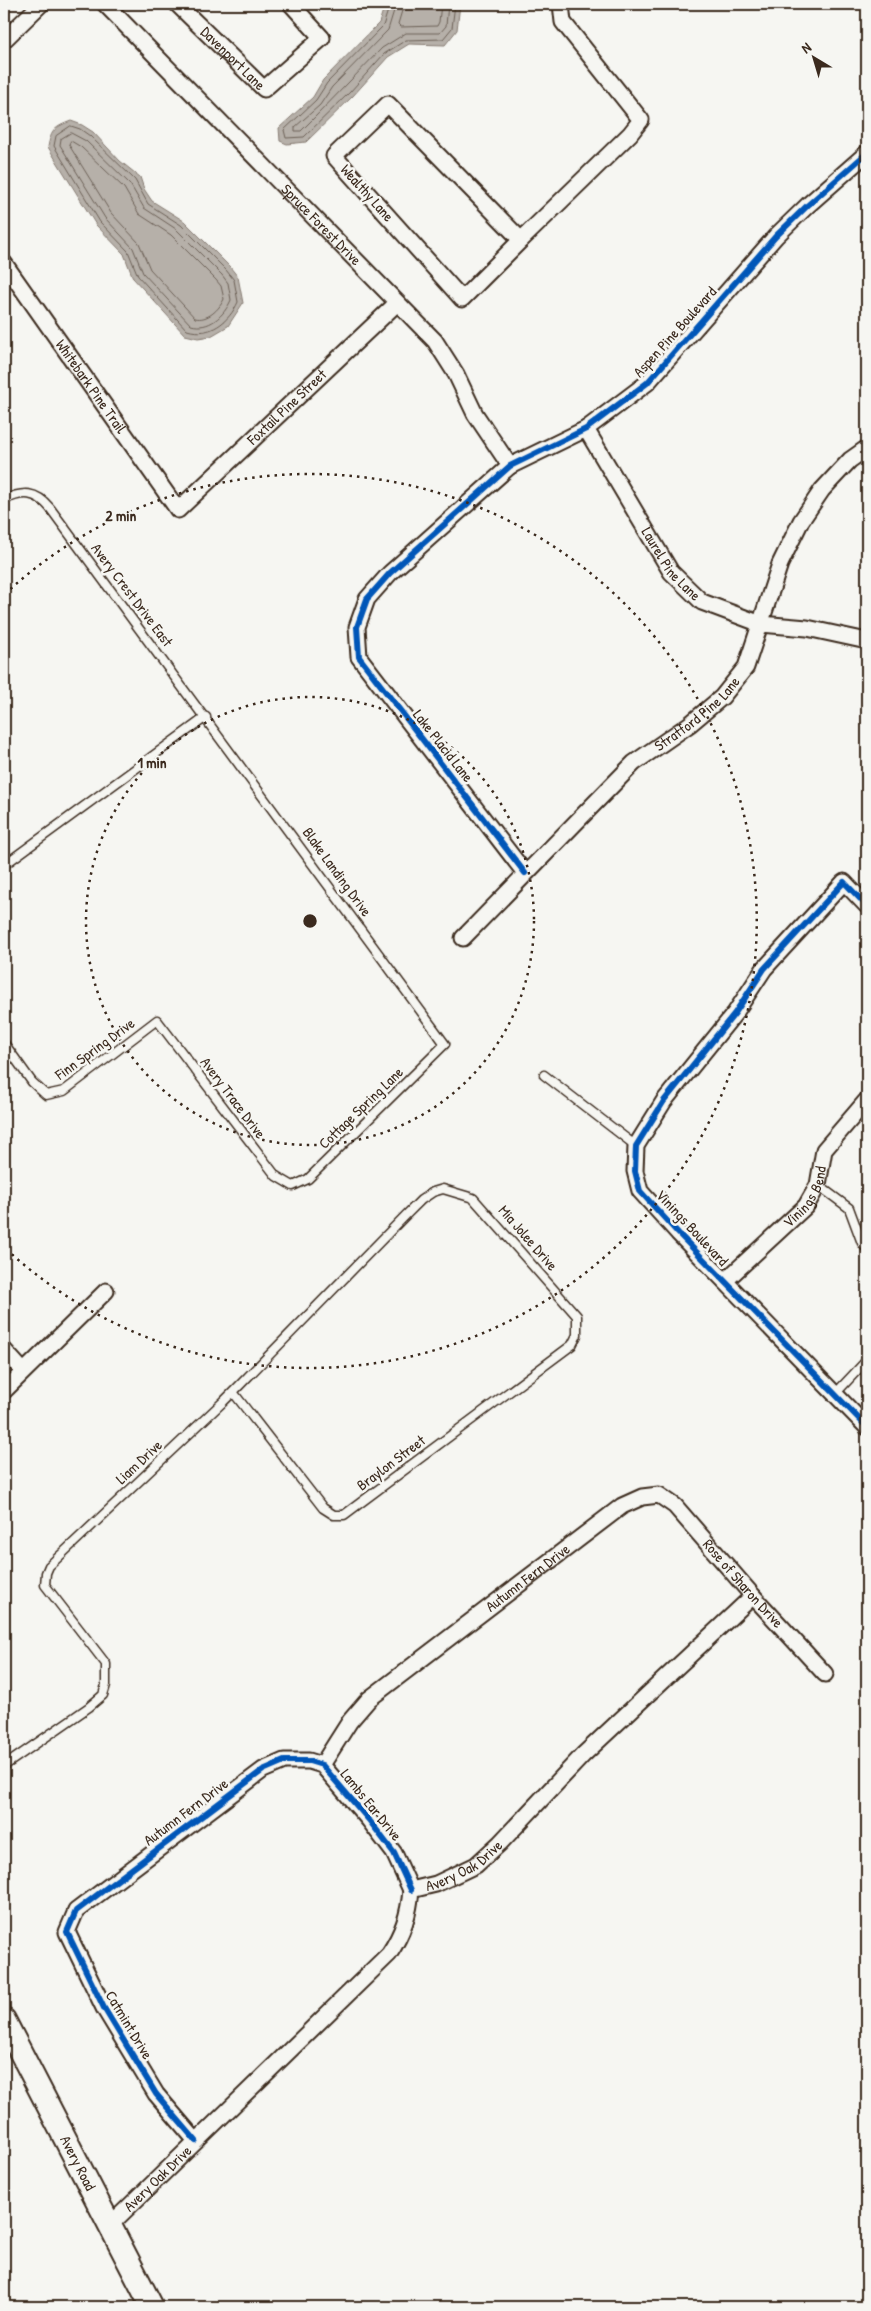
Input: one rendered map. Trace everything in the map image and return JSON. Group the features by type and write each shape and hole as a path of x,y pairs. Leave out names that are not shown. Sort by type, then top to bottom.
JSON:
{"main road":[{"name":"Avery Road","path":"4,2020 152,2307"}],"street":[{"path":"4,40 41,4"},
{"name":"Spruce Forest Drive","path":"105,4 396,304 435,341 456,374 475,414 510,466"},
{"name":"Davenport Lane","path":"177,4 264,89 322,38 291,4"},
{"name":"Wealthy Lane","path":"521,240 388,104 334,156 462,299 630,134 641,120 563,22 561,4"},
{"name":"Aspen Pine Boulevard","path":"358,627 367,599 390,573 510,466 586,428 648,383 776,236 867,153"},
{"name":"Whitebark Pine Trail","path":"4,263 178,510"},
{"name":"Foxtail Pine Street","path":"178,510 396,304"},
{"name":"Laurel Pine Lane","path":"586,428 671,572 702,602 761,624 807,628 867,641"},
{"name":"Stratford Pine Lane","path":"463,938 634,763 690,724 722,697 746,667 780,564 801,521 822,490 850,460 867,448"},
{"name":"Lake Placid Lane","path":"358,627 359,657 525,873"},
{"name":"Vinings Boulevard","path":"867,906 844,882 764,969 735,1013 664,1101 636,1146 635,1171 640,1191 867,1427"},
{"name":"Vinings Bend","path":"725,1281 806,1206 818,1185 824,1150 867,1100"},
{"path":"4,1391 106,1291"},
{"path":"4,1350 23,1371"},
{"name":"Rose of Sharon Drive","path":"659,1495 675,1506 753,1596 825,1674"},
{"name":"Autumn Fern Drive","path":"76,1910 263,1770 284,1762 309,1761 322,1765 350,1721 369,1699 622,1506 642,1497 659,1495"},
{"name":"Avery Oak Drive","path":"110,2226 390,1954 399,1940 409,1914 411,1890 436,1884 476,1865 500,1843 583,1755 753,1596"},
{"name":"Lambs Ear Drive","path":"322,1765 369,1820 394,1853 411,1890"},
{"name":"Catmint Drive","path":"76,1910 67,1932 104,2008 156,2094 196,2141"}],"lane":[{"name":"Avery Crest Drive East","path":"4,500 17,494 32,494 42,499 206,717"},
{"path":"4,865 206,717"},
{"name":"Blake Landing Drive","path":"206,717 445,1044"},
{"name":"Finn Spring Drive","path":"4,1043 32,1082 46,1095 64,1091 157,1020"},
{"name":"Avery Trace Drive","path":"157,1020 276,1176 293,1186"},
{"name":"Cottage Spring Lane","path":"293,1186 308,1179 445,1044"},
{"path":"544,1075 636,1146"},
{"path":"818,1185 849,1208 862,1243 867,1249"},
{"name":"Mia Jolee Drive","path":"443,1189 473,1198 484,1208 569,1306 577,1316 578,1323"},
{"name":"Liam Drive","path":"4,1766 89,1707 103,1695 106,1685 106,1664 46,1585 46,1573 50,1566 233,1392 421,1200 433,1192 443,1189"},
{"name":"Braylon Street","path":"233,1392 323,1508 334,1515 344,1515 572,1345 578,1323"},
{"path":"835,1394 867,1360"}],"water":[{"path":"385,4 460,4 457,30 445,45 409,44 388,57 353,96 306,142 287,144 280,141 279,128 313,97 323,80 379,23"},
{"path":"71,121 93,132 120,161 140,177 144,189 152,201 184,221 238,277 243,303 228,326 211,336 198,338 185,335 133,278 124,254 96,225 48,147 52,133 61,125"}],"cycle path":[{"path":"525,873 359,657 357,627 367,599 390,573 510,466 586,429 647,383 776,236 867,153"},
{"path":"867,906 844,882 764,969 735,1013 664,1101 636,1146 635,1171 640,1191 678,1233 867,1427"},
{"path":"196,2141 156,2094 104,2008 67,1932 76,1911 263,1770 284,1761 309,1761 322,1765 369,1820 394,1853 411,1890"}]}
